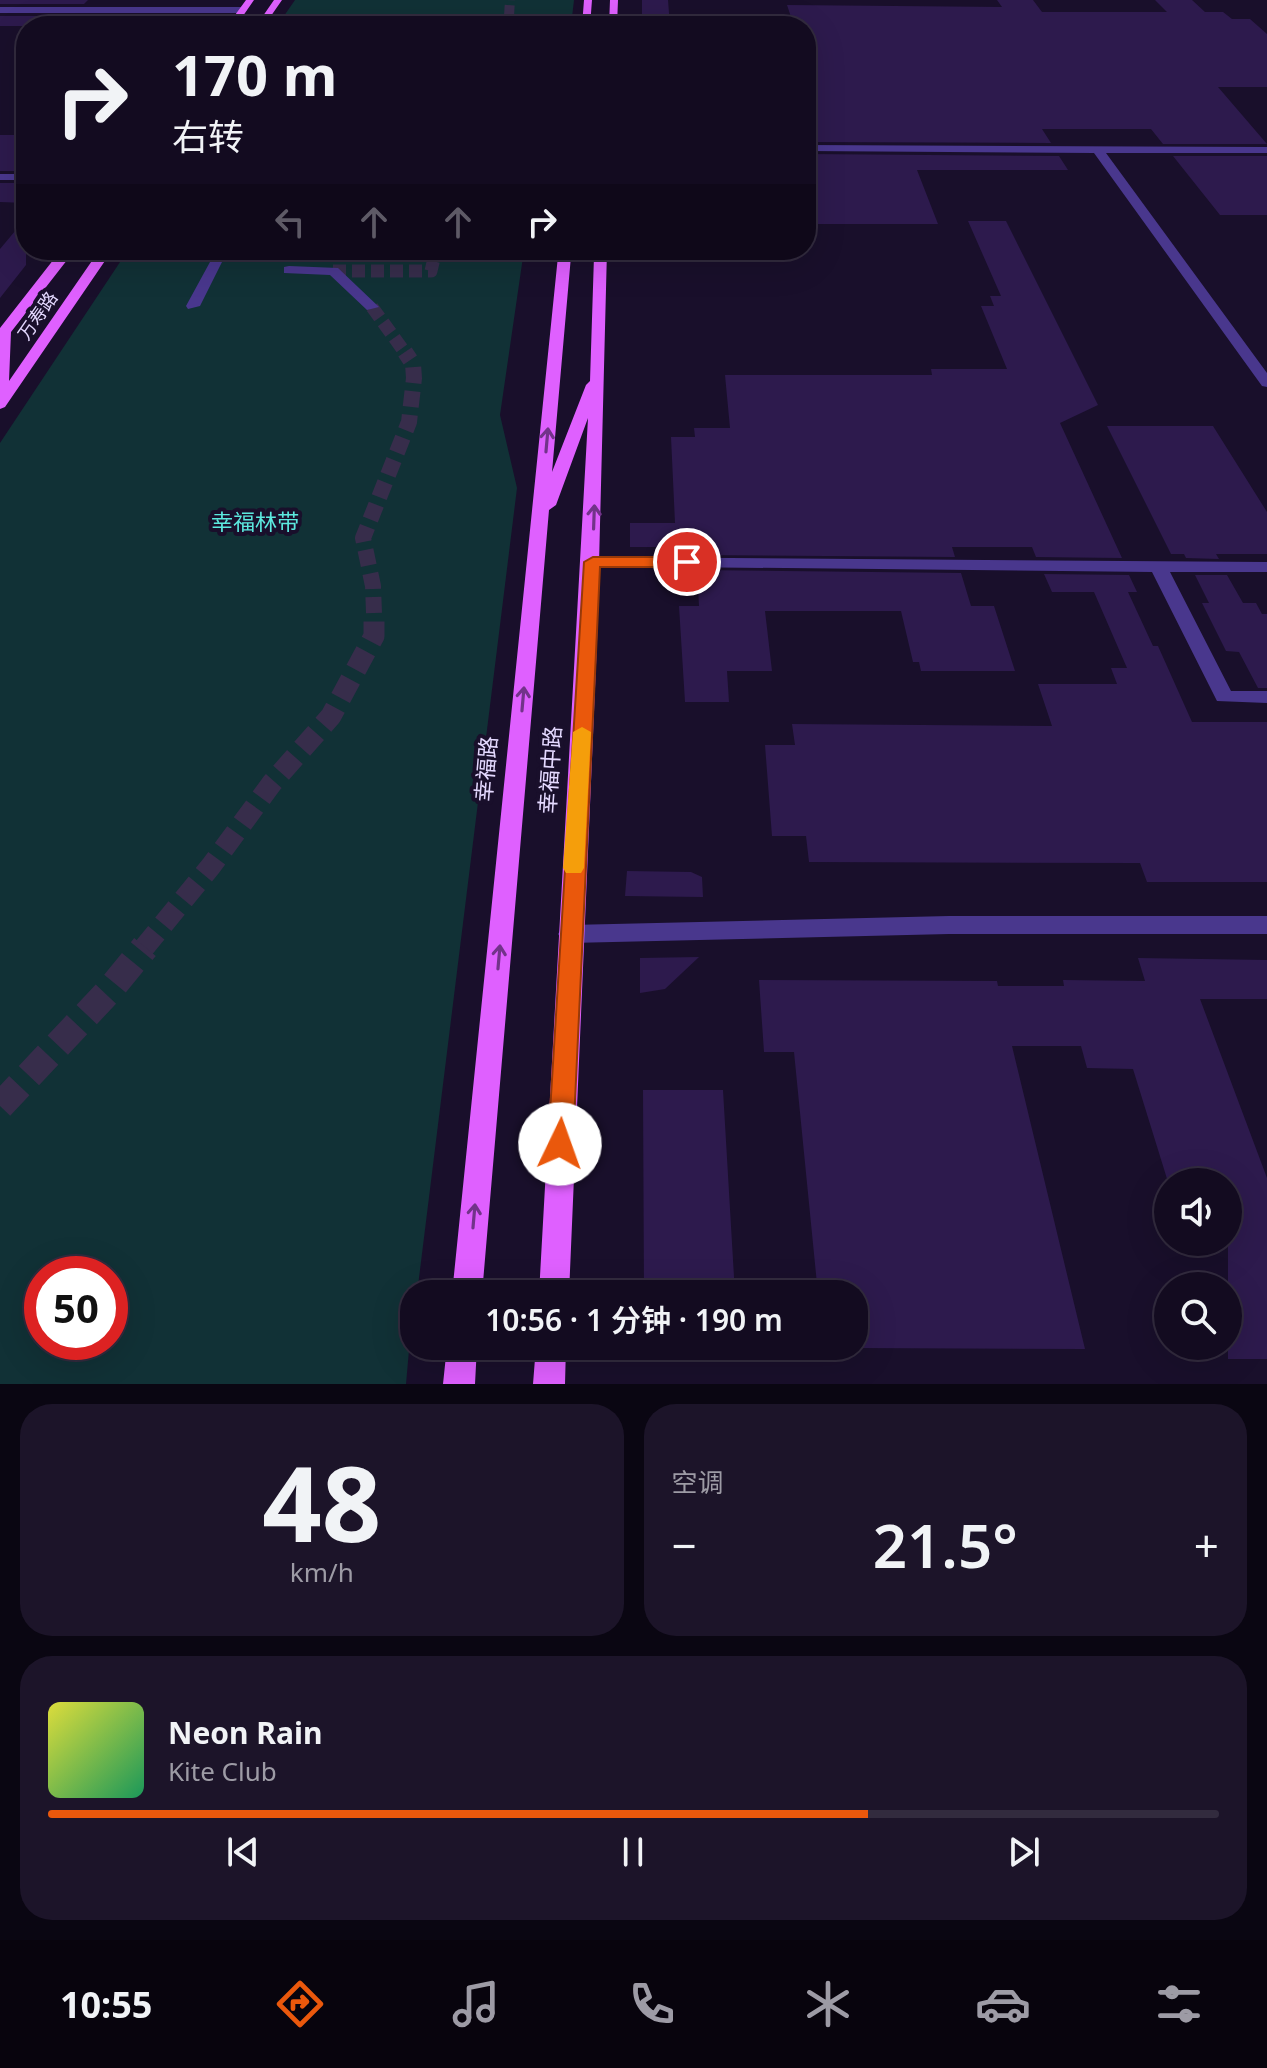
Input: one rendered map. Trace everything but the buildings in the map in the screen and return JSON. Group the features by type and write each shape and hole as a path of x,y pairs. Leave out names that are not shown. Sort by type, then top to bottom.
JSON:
{"main road":[{"path":"238,16 250,0"},
{"path":"0,404 2,335 60,260"},
{"name":"万寿路","path":"0,404 100,260"},
{"name":"幸福路","path":"468,1280 564,260"},
{"name":"幸福中路","path":"555,1280 570,934 593,562 601,260"},
{"path":"538,531 600,366"},
{"path":"459,1384 461,1360"},
{"path":"549,1384 550,1360"}],"street":[{"path":"0,10 243,10"},
{"path":"816,148 1267,150"},
{"path":"1098,150 1267,383"},
{"path":"193,306 217,260"},
{"path":"289,270 333,271 372,307"},
{"path":"593,562 1267,567"},
{"path":"1158,565 1224,697 1267,697"},
{"path":"570,934 949,925 1267,925"}],"green space":[{"path":"295,0 574,0 572,16 284,16"},
{"name":"幸福林带","path":"121,260 523,260 500,415 517,488 419,1280 400,1280 400,1360 408,1360 406,1384 0,1384 0,443"}],"tunnel":[{"path":"509,16 510,0"},
{"path":"333,271 431,271 434,260"},
{"path":"372,307 406,354"},
{"path":"374,613 373,586 363,538 409,422 414,378 413,364 405,352"},
{"path":"143,949 211,866 272,783 331,716 374,636 374,613"},
{"path":"0,1106 108,992 145,947"}],"slow traffic":[{"path":"574,868 582,732"}],"route":[{"path":"560,1144 593,562 687,562"}]}
